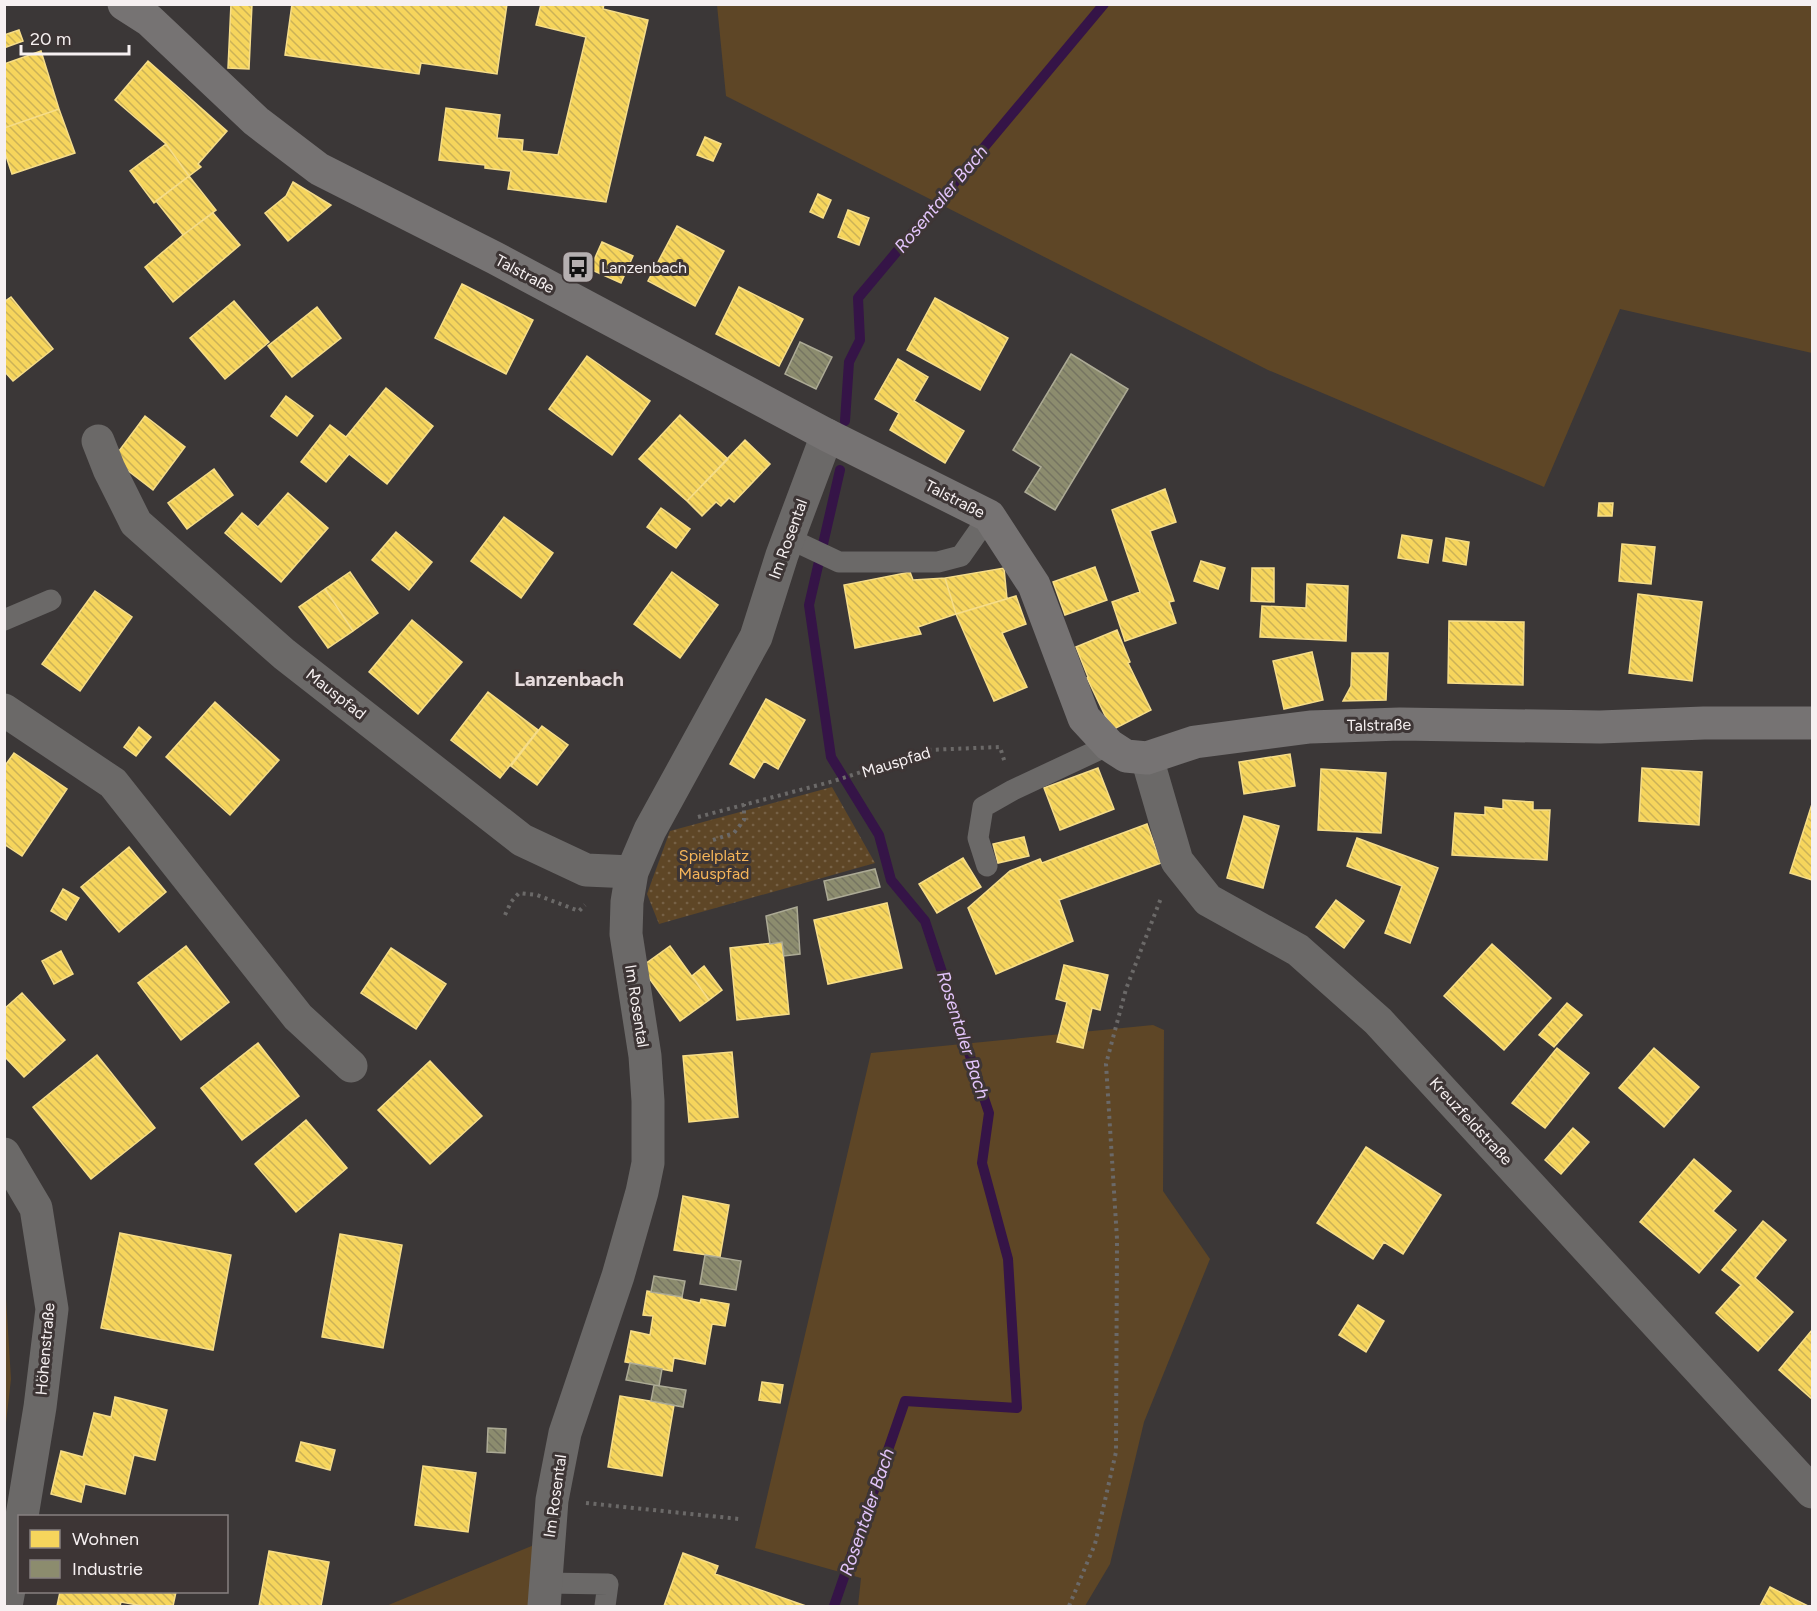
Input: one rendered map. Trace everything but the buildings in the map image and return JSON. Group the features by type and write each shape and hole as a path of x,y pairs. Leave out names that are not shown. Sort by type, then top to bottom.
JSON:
{"main road":[{"name":"Talstraße","path":"124,4 149,20 256,121 319,169 495,258 827,435 989,516 1034,585 1084,718 1109,746 1126,756 1147,758 1195,742 1310,727 1400,724 1600,727 1704,723 1812,723"}],"street":[{"name":"Im Rosental","path":"545,1595 552,1500 566,1433 618,1276 648,1163 645,1056 626,934 627,902 632,872 650,830 756,637 808,548 827,435"},
{"name":"Mauspfad","path":"98,441 136,523 284,654 522,840 586,870 632,872"},
{"path":"4,710 113,783 298,1017 351,1066"},
{"name":"Kreuzfeldstraße","path":"1147,758 1178,861 1208,900 1298,950 1378,1020 1812,1492"},
{"name":"Höhenstraße","path":"4,1154 36,1208 52,1309 40,1407 22,1515"},
{"path":"6,1606 18,1540"}],"lane":[{"path":"808,548 839,562 938,562 961,556 989,516"},
{"path":"4,620 51,600"},
{"path":"987,866 978,838 983,807 1013,790 1109,746"},
{"path":"545,1595 608,1584 605,1606"}],"path":[{"name":"Mauspfad","path":"650,830 852,776 928,750 1000,747 1013,790"},
{"path":"713,840 734,832 744,820 744,804"},
{"path":"1070,1606 1095,1545 1116,1452 1117,1239 1106,1064 1126,989 1178,861"},
{"path":"505,915 511,902 519,893 528,893 563,905"},
{"path":"552,1500 739,1519"}],"green space":[{"path":"717,5 1812,5 1812,353 1620,309 1544,487 1268,370 726,96"},
{"name":"Spielplatz Mauspfad","path":"832,787 875,863 659,924 647,894 670,831"},
{"path":"1153,1025 1164,1030 1163,1191 1210,1259 1144,1422 1110,1564 1085,1606 858,1606 861,1578 755,1548 871,1053"},
{"path":"4,1266 11,1379 5,1432 4,1432"},
{"path":"534,1545 530,1606 386,1606"}],"waterway":[{"name":"Rosentaler Bach","path":"845,421 849,362 860,340 858,298 1104,4"},
{"name":"Rosentaler Bach","path":"834,1606 905,1401 1017,1408 1008,1259 982,1163 989,1113 925,921 891,880 879,835 831,757 809,605 840,470"}],"place":[{"name":"Lanzenbach","path":"578,267"}],"district":[{"name":"Lanzenbach","path":"569,679"}]}
